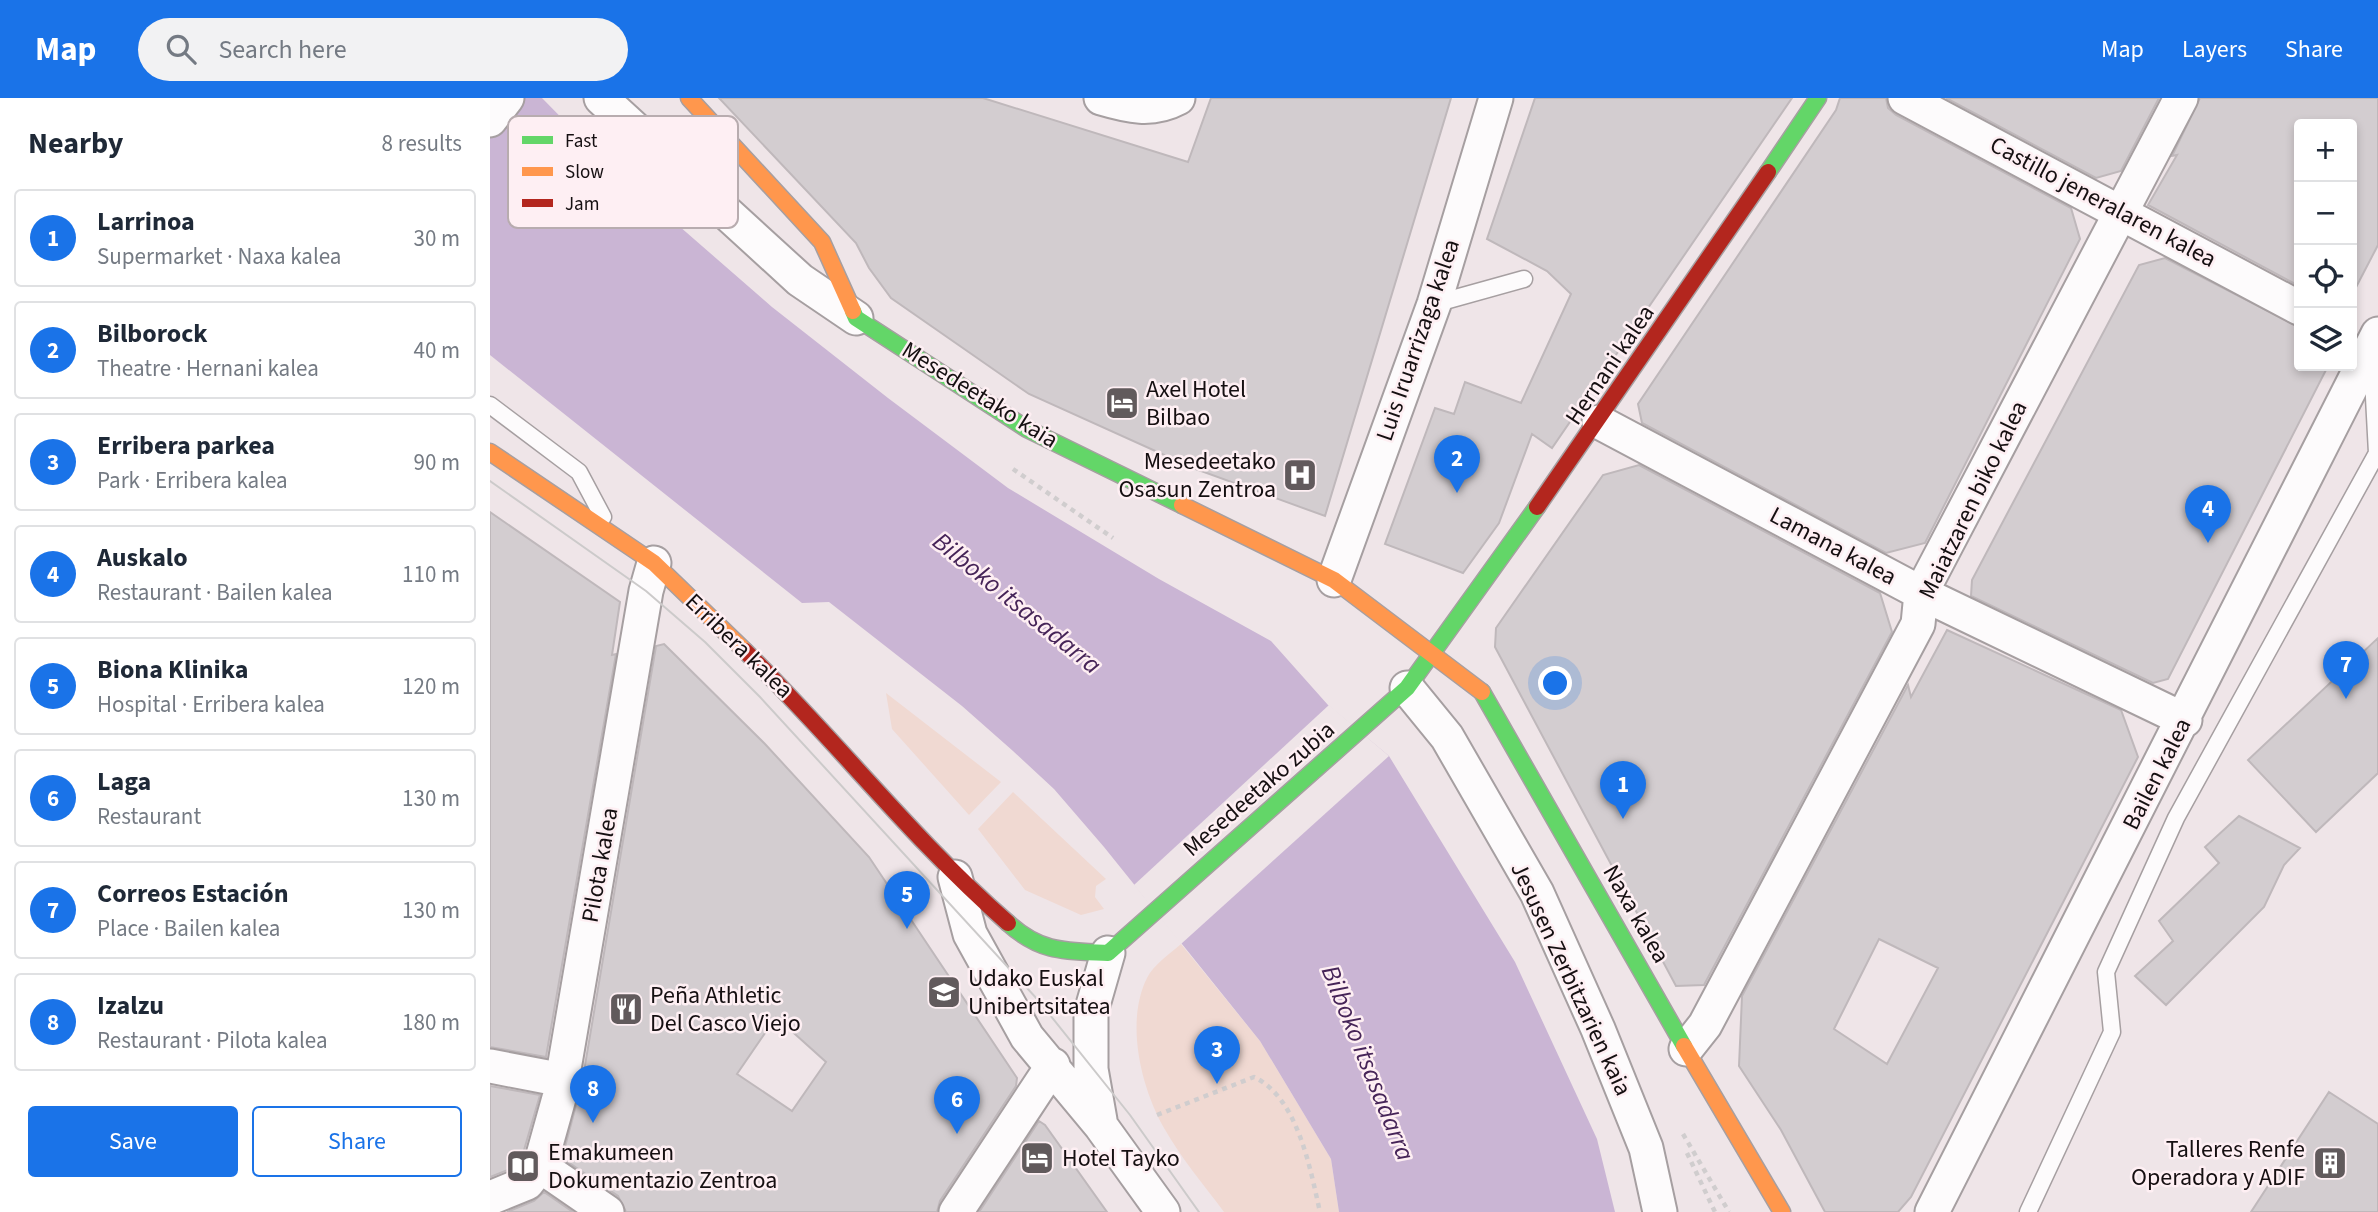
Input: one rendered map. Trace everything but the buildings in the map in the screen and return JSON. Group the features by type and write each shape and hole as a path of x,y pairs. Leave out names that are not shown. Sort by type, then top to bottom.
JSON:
{"street":[{"path":"490,120 507,98"},
{"name":"Mesedeetako kaia","path":"601,98 621,116"},
{"path":"690,98 706,116"},
{"path":"1101,98 1134,108 1164,105 1178,98"},
{"name":"Luis Iruarrizaga kalea","path":"1334,580 1434,304 1496,98"},
{"name":"Hernani kalea","path":"1434,654 1598,422 1818,98"},
{"name":"Castillo jeneralaren kalea","path":"1905,98 2122,211 2294,305"},
{"name":"Maiatzaren biko kalea","path":"1686,1049 1705,1025 1918,624 1921,593 2181,98"},
{"path":"738,150 822,242 856,318"},
{"name":"Mesedeetako kaia","path":"738,223 800,280 1027,429 1334,580 1434,654"},
{"name":"Bailen kalea","path":"1932,1212 2185,719 2370,341"},
{"name":"Lamana kalea","path":"1598,422 1921,593 2185,719"},
{"name":"Erribera kalea","path":"490,452 654,563 791,696 955,877 1023,937 1052,951 1108,953 1091,1012 1091,1069 1101,1126"},
{"name":"Pilota kalea","path":"540,1166 563,1080 645,600 654,563"},
{"name":"Mesedeetako zubia","path":"1108,953 1407,688 1434,654"},
{"name":"Naxa kalea","path":"1434,654 1486,695 1686,1049 1782,1212"},
{"name":"Jesusen Zerbitzarien kaia","path":"1407,688 1447,737 1536,893 1598,1029 1646,1147 1660,1212"},
{"name":"Erribera kalea","path":"955,877 970,934 1027,1037 1101,1126 1163,1212"},
{"path":"956,1212 1053,1065"},
{"path":"490,1066 563,1080"},
{"path":"490,1198 527,1182 540,1166 607,1212"}],"lane":[{"path":"1434,304 1524,279"},
{"path":"2028,1212 2112,1032 2106,972 2176,818 2376,453 2370,341"},
{"path":"490,405 579,472 610,531"}],"path":[{"path":"1157,1115 1254,1077 1266,1083 1283,1102 1308,1155 1320,1212"},
{"path":"1715,1212 1677,1128 1729,1212"}],"shaded area":[{"path":"886,693 1001,782 969,815 892,729"},
{"path":"1013,792 1106,879 1096,886 1095,897 1104,909 1081,915 1025,890 978,829"},
{"path":"1181,944 1260,1041 1331,1159 1339,1212 1224,1212 1164,1128 1143,1074 1137,1014 1140,995 1150,973"}],"water":[{"name":"Bilboko itsasadarra","path":"490,98 542,98 560,116 508,116 508,228 681,228 772,307 1008,488 1159,579 1271,641 1328,705 1389,756 1515,962 1597,1139 1615,1212 1339,1212 1331,1159 1260,1041 1054,789 962,706 829,602 802,603 490,355"}],"pier":[{"path":"1329,705 1389,756 1181,944 1134,885"}],"tram line":[{"path":"490,481 646,591 705,642 760,697 1038,1000 1130,1115 1199,1212"}],"traffic: fast":[{"path":"1768,172 1818,98"},
{"path":"853,311 856,318 1027,429 1182,505"},
{"path":"1008,923 1043,945 1067,951 1108,953 1407,688 1537,507"},
{"path":"1482,692 1684,1046"}],"traffic: slow":[{"path":"689,98 706,116"},
{"path":"738,151 822,242 853,311"},
{"path":"490,452 654,563 745,651"},
{"path":"1182,505 1334,580 1482,692"},
{"path":"1684,1046 1782,1212"}],"traffic: jam":[{"path":"1537,507 1768,172"},
{"path":"745,651 939,858 1008,923"}],"place":[{"name":"Axel Hotel Bilbao","path":"1122,403"},
{"name":"Mesedeetako Osasun Zentroa","path":"1300,475"},
{"name":"Bilborock","path":"1457,493"},
{"name":"Auskalo","path":"2208,543"},
{"name":"Correos Estación","path":"2346,699"},
{"name":"Larrinoa","path":"1623,819"},
{"name":"Biona Klinika","path":"907,929"},
{"name":"Udako Euskal Unibertsitatea","path":"944,992"},
{"name":"Peña Athletic Del Casco Viejo","path":"626,1009"},
{"name":"Erribera parkea","path":"1217,1084"},
{"name":"Izalzu","path":"593,1123"},
{"name":"Laga","path":"957,1134"},
{"name":"Hotel Tayko","path":"1037,1158"},
{"name":"Talleres Renfe Operadora y ADIF","path":"2330,1163"},
{"name":"Emakumeen Dokumentazio Zentroa","path":"523,1166"}]}
